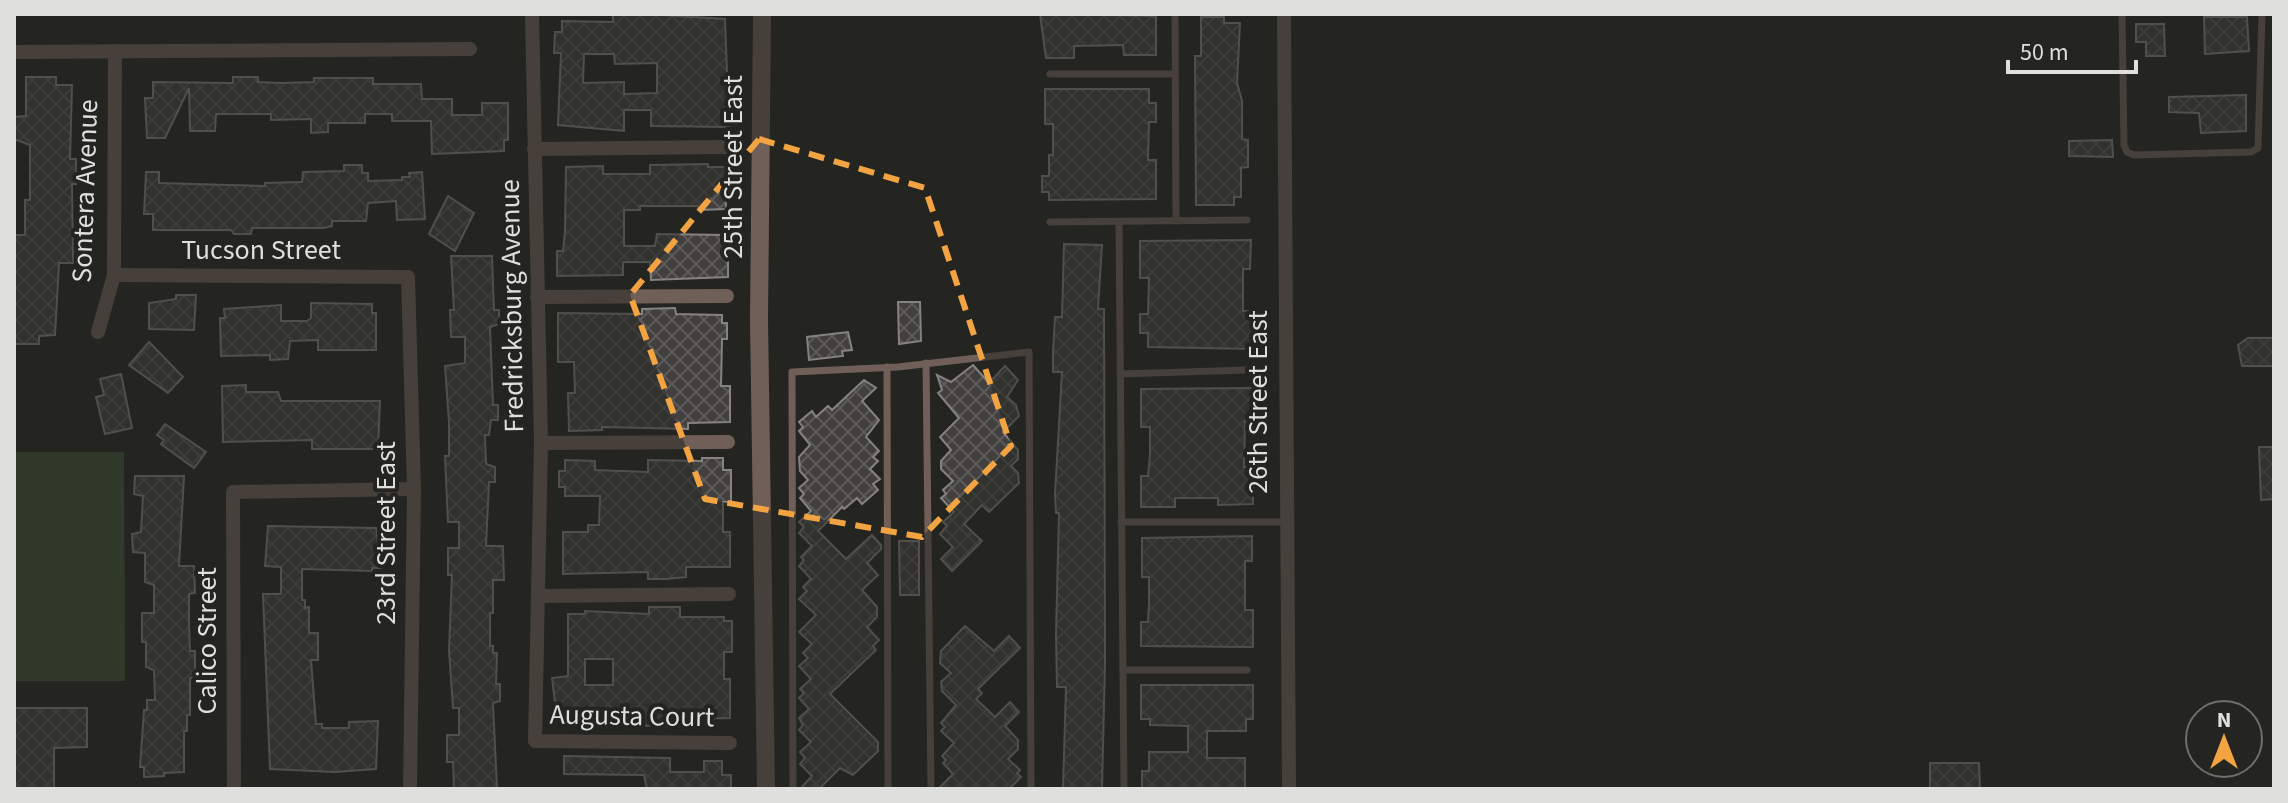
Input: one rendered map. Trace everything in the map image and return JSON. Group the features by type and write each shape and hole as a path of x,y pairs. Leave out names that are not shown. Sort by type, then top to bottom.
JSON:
{"street":[{"name":"Fredricksburg Avenue","path":"532,14 541,443 539,596"},
{"name":"25th Street East","path":"762,14 759,320 766,789"},
{"name":"26th Street East","path":"1284,14 1284,522 1289,789"},
{"path":"14,52 470,49"},
{"name":"Sontera Avenue","path":"98,332 114,275 115,51"},
{"path":"534,149 726,147"},
{"name":"Tucson Street","path":"114,275 408,277"},
{"name":"23rd Street East","path":"408,277 414,489 410,789"},
{"path":"537,297 727,296"},
{"path":"541,443 728,442"},
{"name":"Calico Street","path":"234,789 233,492 414,489"},
{"path":"539,596 729,594"},
{"name":"Augusta Court","path":"539,596 535,741 730,743"}],"lane":[{"path":"1175,14 1176,221"},
{"path":"2122,14 2124,145 2127,152 2134,155 2251,152 2258,148 2262,14"},
{"path":"1050,74 1175,74"},
{"path":"1050,222 1247,220"},
{"path":"1119,222 1124,789"},
{"path":"793,789 792,372 887,367 1029,352 1031,789"},
{"path":"926,363 931,789"},
{"path":"887,367 888,789"},
{"path":"1120,374 1247,370"},
{"path":"1121,522 1284,522"},
{"path":"1123,670 1247,670"}],"highlighted area":[{"path":"759,139 925,188 1011,446 922,537 705,499 630,295"}],"green space":[{"path":"14,452 124,452 125,681 14,681"}],"building":[{"path":"1040,14 1156,16 1156,55 1124,55 1123,45 1074,46 1074,58 1046,58"},
{"path":"613,15 725,19 729,127 651,126 651,110 624,110 624,131 558,125 561,53 554,53 555,32 562,32 562,21 613,22","holes":["584,54 614,54 615,64 657,63 657,93 624,94 624,82 583,83"]},
{"path":"1201,17 1224,17 1224,23 1240,23 1237,83 1242,101 1242,139 1248,140 1248,167 1241,168 1241,197 1234,197 1234,205 1196,205 1195,56 1201,56"},
{"path":"2204,17 2247,17 2249,51 2205,54"},
{"path":"2136,24 2164,24 2165,56 2146,56 2146,42 2136,42"},
{"path":"26,77 56,77 56,85 72,85 70,159 76,159 76,184 72,184 73,263 59,263 55,335 39,336 39,344 14,344 15,235 25,235 25,200 30,200 30,145 14,139 14,117 26,116"},
{"path":"233,77 258,77 258,82 282,83 314,82 314,78 373,78 373,84 421,84 422,99 452,99 452,115 482,115 482,103 508,103 508,140 504,140 504,151 432,154 431,121 392,121 392,114 365,114 365,123 328,123 328,132 311,133 311,119 271,120 271,114 216,114 215,131 190,131 189,88 165,138 147,138 145,98 153,98 153,82 233,83"},
{"path":"1045,89 1149,89 1149,103 1156,103 1156,122 1149,122 1148,160 1156,160 1156,199 1049,200 1049,192 1042,192 1042,176 1049,176 1053,124 1045,124"},
{"path":"2246,95 2246,131 2201,133 2199,113 2169,112 2169,97"},
{"path":"2112,140 2113,157 2069,156 2069,141"},
{"path":"708,164 708,167 725,167 726,209 640,206 640,210 624,210 624,246 655,246 657,234 728,235 728,277 651,280 650,262 623,262 623,275 557,276 557,251 563,251 565,230 566,167 603,166 603,174 650,174 650,165"},
{"path":"344,165 362,165 362,173 368,173 368,181 402,180 402,177 410,177 409,173 422,172 425,219 397,220 396,201 368,203 366,221 332,221 332,226 324,228 252,228 251,234 234,234 231,230 153,230 153,214 144,214 146,172 159,172 159,183 265,186 265,183 302,182 303,172 344,171"},
{"path":"448,196 474,213 455,251 429,234"},
{"path":"1251,240 1250,269 1243,269 1243,311 1252,311 1252,349 1148,347 1148,333 1140,333 1140,314 1148,314 1149,278 1140,278 1140,241"},
{"path":"1064,244 1102,245 1098,309 1104,309 1105,662 1102,789 1063,789 1066,687 1057,687 1059,513 1056,513 1055,494 1062,372 1053,372 1053,353 1055,317 1062,317"},
{"path":"451,256 492,256 494,310 499,310 499,324 490,327 493,405 498,405 498,420 491,420 489,435 485,435 486,464 495,467 495,482 489,482 486,546 503,546 504,580 493,580 493,613 490,613 490,646 493,646 493,653 497,653 496,684 500,684 500,701 493,703 497,789 454,789 453,762 447,762 447,735 459,735 459,708 453,708 449,651 452,575 448,575 448,548 459,548 459,522 448,522 445,456 449,456 449,422 445,366 465,363 465,337 451,337 450,310 454,310"},
{"path":"176,295 196,295 194,330 149,329 149,303 176,299"},
{"path":"898,302 920,302 921,341 899,344"},
{"path":"311,303 372,304 372,313 376,313 376,350 318,350 318,340 290,341 288,359 270,360 270,355 221,356 220,318 225,318 224,309 281,305 281,321 307,321 311,318"},
{"path":"675,308 676,314 722,315 722,323 727,323 727,339 722,339 721,386 730,386 730,422 688,423 688,429 602,427 602,430 569,431 568,393 575,393 574,362 558,362 558,313 642,314 642,309"},
{"path":"848,332 852,350 842,351 843,356 809,360 807,337"},
{"path":"2248,338 2274,338 2274,366 2242,366 2238,345"},
{"path":"149,342 183,377 168,393 129,365"},
{"path":"973,365 989,383 1005,366 1018,380 1007,397 1016,405 1019,416 1003,432 1018,450 1018,459 1011,466 1018,473 1019,483 989,512 982,505 964,524 982,541 952,571 941,559 953,547 940,534 947,526 943,522 954,512 941,498 946,494 943,490 953,481 941,469 941,461 951,450 940,437 959,418 938,393 942,390 937,375 951,382"},
{"path":"121,374 132,428 105,434 96,397 104,395 100,379"},
{"path":"864,380 876,388 862,401 879,420 866,437 879,451 873,457 878,461 870,469 880,479 873,484 878,490 862,504 857,498 844,509 842,507 818,531 846,559 872,535 881,545 881,549 867,563 878,575 862,590 877,607 877,617 867,627 879,640 873,646 876,650 830,694 878,742 878,751 853,775 840,768 819,789 800,789 812,776 800,764 805,758 800,752 811,742 799,730 803,725 799,718 809,709 799,698 804,693 800,689 811,679 799,666 808,658 803,653 812,644 799,632 816,615 799,599 807,591 803,587 811,579 799,566 804,560 801,557 812,546 799,533 804,527 799,522 811,511 800,498 804,494 799,488 808,480 800,471 799,457 810,445 799,431 803,427 799,422 812,411 816,417 828,406 832,410"},
{"path":"246,385 246,392 278,392 281,401 380,401 378,449 312,449 312,440 223,442 222,386"},
{"path":"1252,388 1252,421 1245,421 1244,467 1253,467 1253,504 1218,505 1218,498 1175,498 1175,507 1141,507 1141,476 1148,476 1150,427 1141,427 1141,389"},
{"path":"165,424 206,452 194,468 161,444 164,440 157,435"},
{"path":"2259,447 2274,447 2274,499 2261,500"},
{"path":"702,458 723,458 723,470 731,470 731,502 723,502 723,532 730,532 730,567 686,567 686,577 666,579 648,579 648,572 563,574 563,532 588,532 588,525 599,525 600,496 565,496 565,487 559,487 559,471 565,471 565,460 595,461 595,470 648,472 648,460 702,461"},
{"path":"135,476 184,476 179,566 194,566 195,593 189,594 189,625 190,651 195,651 195,678 190,678 190,715 187,715 187,731 184,731 184,772 164,773 164,776 144,777 144,767 140,767 144,710 147,710 147,700 155,700 154,670 146,667 146,642 142,642 142,613 154,613 154,585 145,582 145,553 133,552 132,534 141,532 143,496 134,494"},
{"path":"268,526 376,528 381,568 372,568 372,571 302,569 302,600 305,600 305,608 309,607 309,633 318,633 318,660 311,660 316,724 322,724 322,728 349,728 349,722 378,721 376,769 335,772 270,769 263,594 281,594 281,567 265,566"},
{"path":"1252,536 1252,561 1245,561 1245,610 1253,610 1253,647 1141,646 1141,622 1148,622 1149,604 1149,577 1142,577 1142,538"},
{"path":"899,541 919,541 919,595 900,595"},
{"path":"649,607 680,607 680,617 724,617 724,621 732,621 732,652 724,652 724,679 730,679 730,718 683,719 683,726 672,727 614,724 614,711 585,711 585,721 557,719 552,678 568,676 568,614 585,614 585,611 649,614","holes":["585,659 613,659 613,685 585,685"]},
{"path":"965,626 994,651 1009,636 1020,648 978,689 982,693 976,699 995,717 1010,702 1019,712 1005,726 1018,740 1018,749 1008,759 1020,770 1017,773 1021,777 1009,789 938,789 953,774 943,763 946,760 942,756 954,743 941,731 945,727 941,723 956,705 942,691 941,682 951,673 940,663 941,651"},
{"path":"1141,685 1253,685 1253,719 1246,719 1246,731 1207,731 1207,758 1245,758 1245,789 1142,789 1142,771 1149,771 1149,752 1188,752 1188,726 1150,725 1150,719 1141,719"},
{"path":"14,708 87,708 87,747 54,748 54,789 14,789"},
{"path":"564,756 670,758 670,772 704,772 704,761 722,761 722,775 731,775 731,789 647,789 644,775 564,774"},
{"path":"1930,763 1979,763 1980,789 1930,789"}]}
